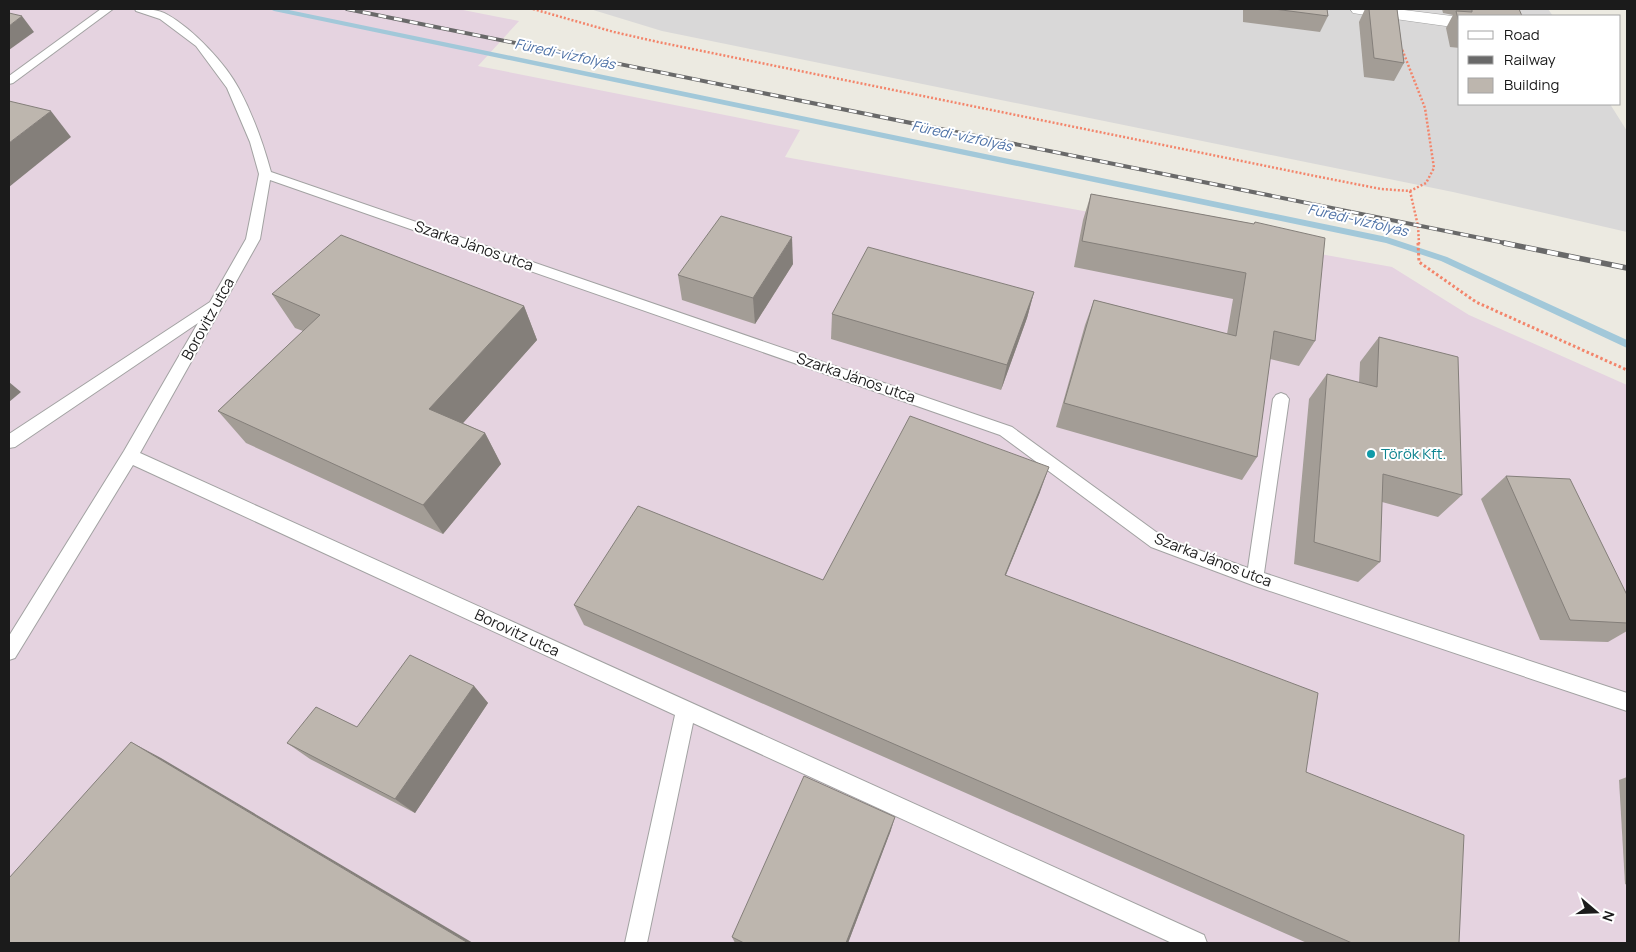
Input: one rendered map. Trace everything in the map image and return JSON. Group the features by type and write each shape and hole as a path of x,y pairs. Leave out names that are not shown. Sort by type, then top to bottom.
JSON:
{"street":[{"path":"1359,9 1387,11 1458,23"}],"lane":[{"path":"9,81 108,9"},
{"path":"140,9 164,17 200,44 233,88 256,142 266,174"},
{"name":"Borovitz utca","path":"9,652 130,456 253,238 266,174"},
{"name":"Szarka János utca","path":"266,174 1006,430 1157,542 1255,578 1627,702"},
{"path":"9,442 217,303"},
{"path":"1255,578 1281,399"},
{"name":"Borovitz utca","path":"130,456 1196,943"},
{"path":"636,943 686,710"}],"path":[{"path":"534,9 614,32 658,42 1338,181 1382,189 1410,190 1426,183 1434,168 1425,108 1387,11"},
{"path":"1410,190 1418,226 1419,262 1476,302 1627,370"}],"shaded area":[{"path":"9,9 458,9 519,21 478,66 800,130 785,157 1392,267 1469,315 1627,385 1627,943 9,943"},
{"path":"590,9 1548,9 1552,15 1458,15 1458,105 1611,105 1627,131 1627,232 1453,192 662,31"}],"building":[{"path":"1274,9 1327,9 1328,16"},
{"path":"1369,9 1397,9 1404,63 1374,58"},
{"path":"1472,9 1519,9 1522,15 1458,15 1458,18 1456,11 1472,12"},
{"path":"9,13 22,16 9,26"},
{"path":"9,101 51,111 9,143"},
{"path":"1091,194 1254,224 1255,222 1325,238 1315,341 1274,331 1257,457 1064,403 1094,300 1236,336 1246,273 1082,241"},
{"path":"721,216 792,237 753,298 678,275"},
{"path":"341,235 524,306 429,409 485,433 423,505 218,411 320,315 272,294"},
{"path":"868,247 1034,292 1007,365 832,314"},
{"name":"Török Kft.","path":"1379,337 1458,357 1462,495 1383,474 1380,562 1314,542 1327,374 1377,387"},
{"path":"910,416 1049,467 1005,575 1318,693 1306,772 1464,835 1459,943 1352,943 574,605 638,506 823,580"},
{"path":"1506,476 1570,479 1627,595 1627,623 1570,620"},
{"path":"410,655 474,686 395,799 287,743 316,707 357,727"},
{"path":"131,742 468,943 9,943 9,878"},
{"path":"804,776 895,817 846,943 744,943 732,937"}],"waterway":[{"name":"Füredi-vízfolyás","path":"274,9 1387,240 1444,259 1627,344"}],"railway":[{"path":"347,9 1510,244"},
{"path":"1504,243 1627,268"}],"place":[{"name":"Török Kft.","path":"1371,454"}]}
